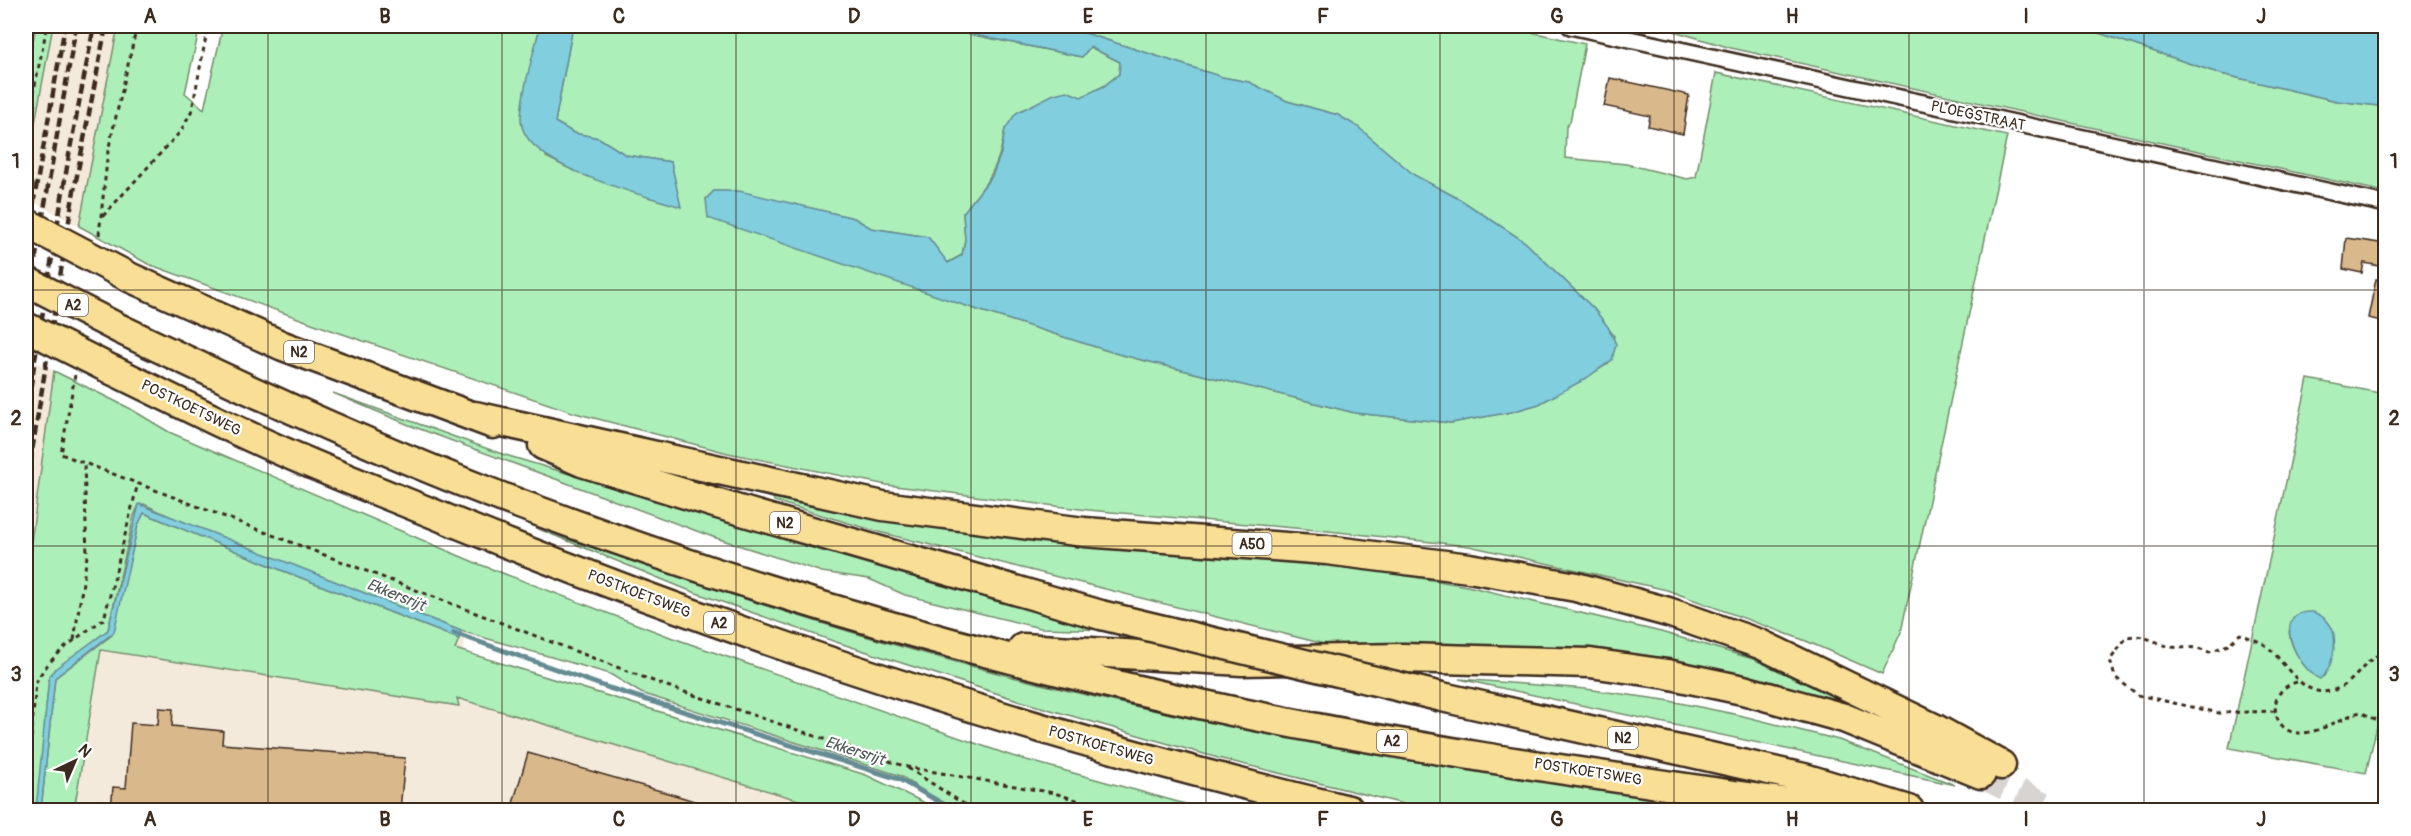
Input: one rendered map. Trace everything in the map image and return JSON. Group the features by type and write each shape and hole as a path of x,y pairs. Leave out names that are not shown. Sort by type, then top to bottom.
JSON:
{"highway":[{"name":"N2","path":"26,223 129,276 283,346 474,416 582,462 1101,615 1442,697 1804,778 1909,810"},
{"name":"POSTKOETSWEG","path":"26,280 120,330 285,407 540,512 692,565 954,643 1232,711 1430,748 1836,810"},
{"name":"POSTKOETSWEG","path":"26,327 256,440 526,551 680,610 1018,722 1202,776 1349,810"},
{"name":"POSTKOETSWEG","path":"474,416 883,506 1084,532 1327,550 1469,568 1576,587 1668,612 1760,644 1934,728 1991,770 1844,718 1743,690 1667,674 1590,663 1402,658 1242,662 954,643"}],"street":[{"name":"PLOEGSTRAAT","path":"1570,26 2385,204"}],"path":[{"path":"26,130 47,26"},
{"path":"102,218 181,132 192,110 208,26"},
{"path":"74,640 87,556 84,463 661,684 907,767 1054,793 1109,810"},
{"path":"26,792 36,683 44,671 74,640 104,619 138,483"},
{"path":"2275,711 2219,713 2138,695 2115,677 2110,660 2127,637 2138,634 2171,647 2196,646 2209,652 2228,645 2240,633 2268,646 2297,682 2319,691 2337,690 2350,682 2370,659 2385,651"},
{"path":"2297,682 2286,684 2276,695 2275,711 2281,724 2296,733 2317,730 2340,718 2360,712 2385,724"},
{"path":"907,767 973,810"}],"shaded area":[{"path":"26,26 133,26 88,231 26,198"},
{"path":"26,357 129,408 169,432 476,563 456,698 832,810 26,810"}],"green space":[{"path":"26,26 32,26 27,50 31,51 36,26 53,26 26,171 26,69 28,69 30,60 26,58"},
{"path":"118,26 200,26 185,93 204,109 223,26 540,26 534,54 546,157 568,168 680,206 671,162 626,155 599,138 574,133 555,122 573,26 930,26 1082,57 1090,47 1120,62 1119,74 1104,86 1081,98 1067,91 1005,129 996,165 963,213 965,240 962,255 947,263 928,237 871,228 854,218 739,192 714,191 706,199 874,273 975,309 1118,354 1355,413 1451,423 1511,412 1539,404 1608,364 1614,336 1594,309 1525,242 1461,200 1414,175 1358,127 1338,115 1287,101 1249,82 1222,77 1063,26 1504,26 1585,44 1570,122 1566,127 1565,158 1626,164 1687,179 1696,177 1716,73 2007,136 1901,632 1882,674 1806,641 1667,590 1469,546 1088,510 887,485 728,453 575,413 331,330 148,264 79,226"},
{"path":"1657,26 1943,26 1994,30 2009,26 2078,26 2221,74 2337,101 2379,106 2385,104 2385,192 1731,48"},
{"path":"54,371 129,408 169,432 476,563 673,638 1012,756 1207,810 1142,810 1130,807 1129,810 950,810 901,776 641,693 610,674 461,631 175,519 144,504 139,505 134,516 108,630 49,677 37,809 26,810 26,580"},
{"path":"2308,379 2385,394 2386,688 2366,773 2229,748","holes":["2328,622 2332,629 2333,649 2324,676 2300,659 2293,647 2289,632"]},
{"path":"333,393 502,454 869,563 976,590 1114,630 1040,628 905,595 869,579 822,572 713,537 409,425"},
{"path":"773,497 884,518 1325,562 1467,586 1661,632 1753,659 1880,717 1747,678 1336,647 879,532 774,501"},
{"path":"144,513 281,570 459,639 455,649 866,775 940,810 832,810 457,698 459,706 101,650 74,810 41,810 55,678 112,635 138,525"},
{"path":"536,528 708,587 882,641 969,666 1146,709 1299,739 1748,810 1424,809 1218,758 1030,704 836,642 688,590"},
{"path":"1459,679 1586,689 1665,700 1739,715 1839,740 1955,785"}],"water":[{"path":"540,26 573,26 555,122 574,133 599,138 626,155 671,162 681,207 588,177 541,152 527,137 521,120 522,109 525,85"},
{"path":"930,26 1063,26 1222,77 1249,82 1287,101 1338,115 1358,127 1414,175 1461,200 1525,242 1594,309 1608,327 1616,344 1612,360 1585,379 1539,404 1511,412 1451,423 1355,413 1118,354 975,309 708,218 706,199 714,191 739,191 854,218 871,228 928,237 948,263 962,255 965,240 963,213 992,176 1001,153 1005,129 1016,113 1054,94 1067,91 1081,97 1104,86 1119,74 1120,62 1090,47 1082,57"},
{"path":"2078,26 2385,26 2385,104 2379,106 2337,101 2221,74"},
{"path":"139,504 461,631 459,639 281,570 144,513 138,525 114,632 55,678 41,810 36,810 49,677 55,669 108,630"},
{"path":"2313,612 2326,620 2334,634 2331,663 2320,679 2303,663 2291,640 2292,620 2300,614"}],"building":[{"path":"1610,78 1689,95 1683,134 1648,126 1650,116 1604,106"},
{"path":"2346,238 2386,244 2385,267 2364,263 2362,273 2343,269"},
{"path":"2376,279 2386,281 2386,322 2368,318"},
{"path":"159,708 173,709 172,726 223,731 222,744 405,758 400,810 111,810 113,787 126,788 131,723 158,725"},
{"path":"528,753 678,796 723,810 511,810"}],"waterway":[{"name":"Ekkersrijt","path":"454,633 609,688 899,779 954,810"}],"tunnel":[{"path":"1981,774 2053,810"}],"railway":[{"path":"26,244 65,26"},
{"path":"26,313 76,26"},
{"path":"26,414 70,149 94,26"},
{"path":"26,489 73,196 106,26"}]}
